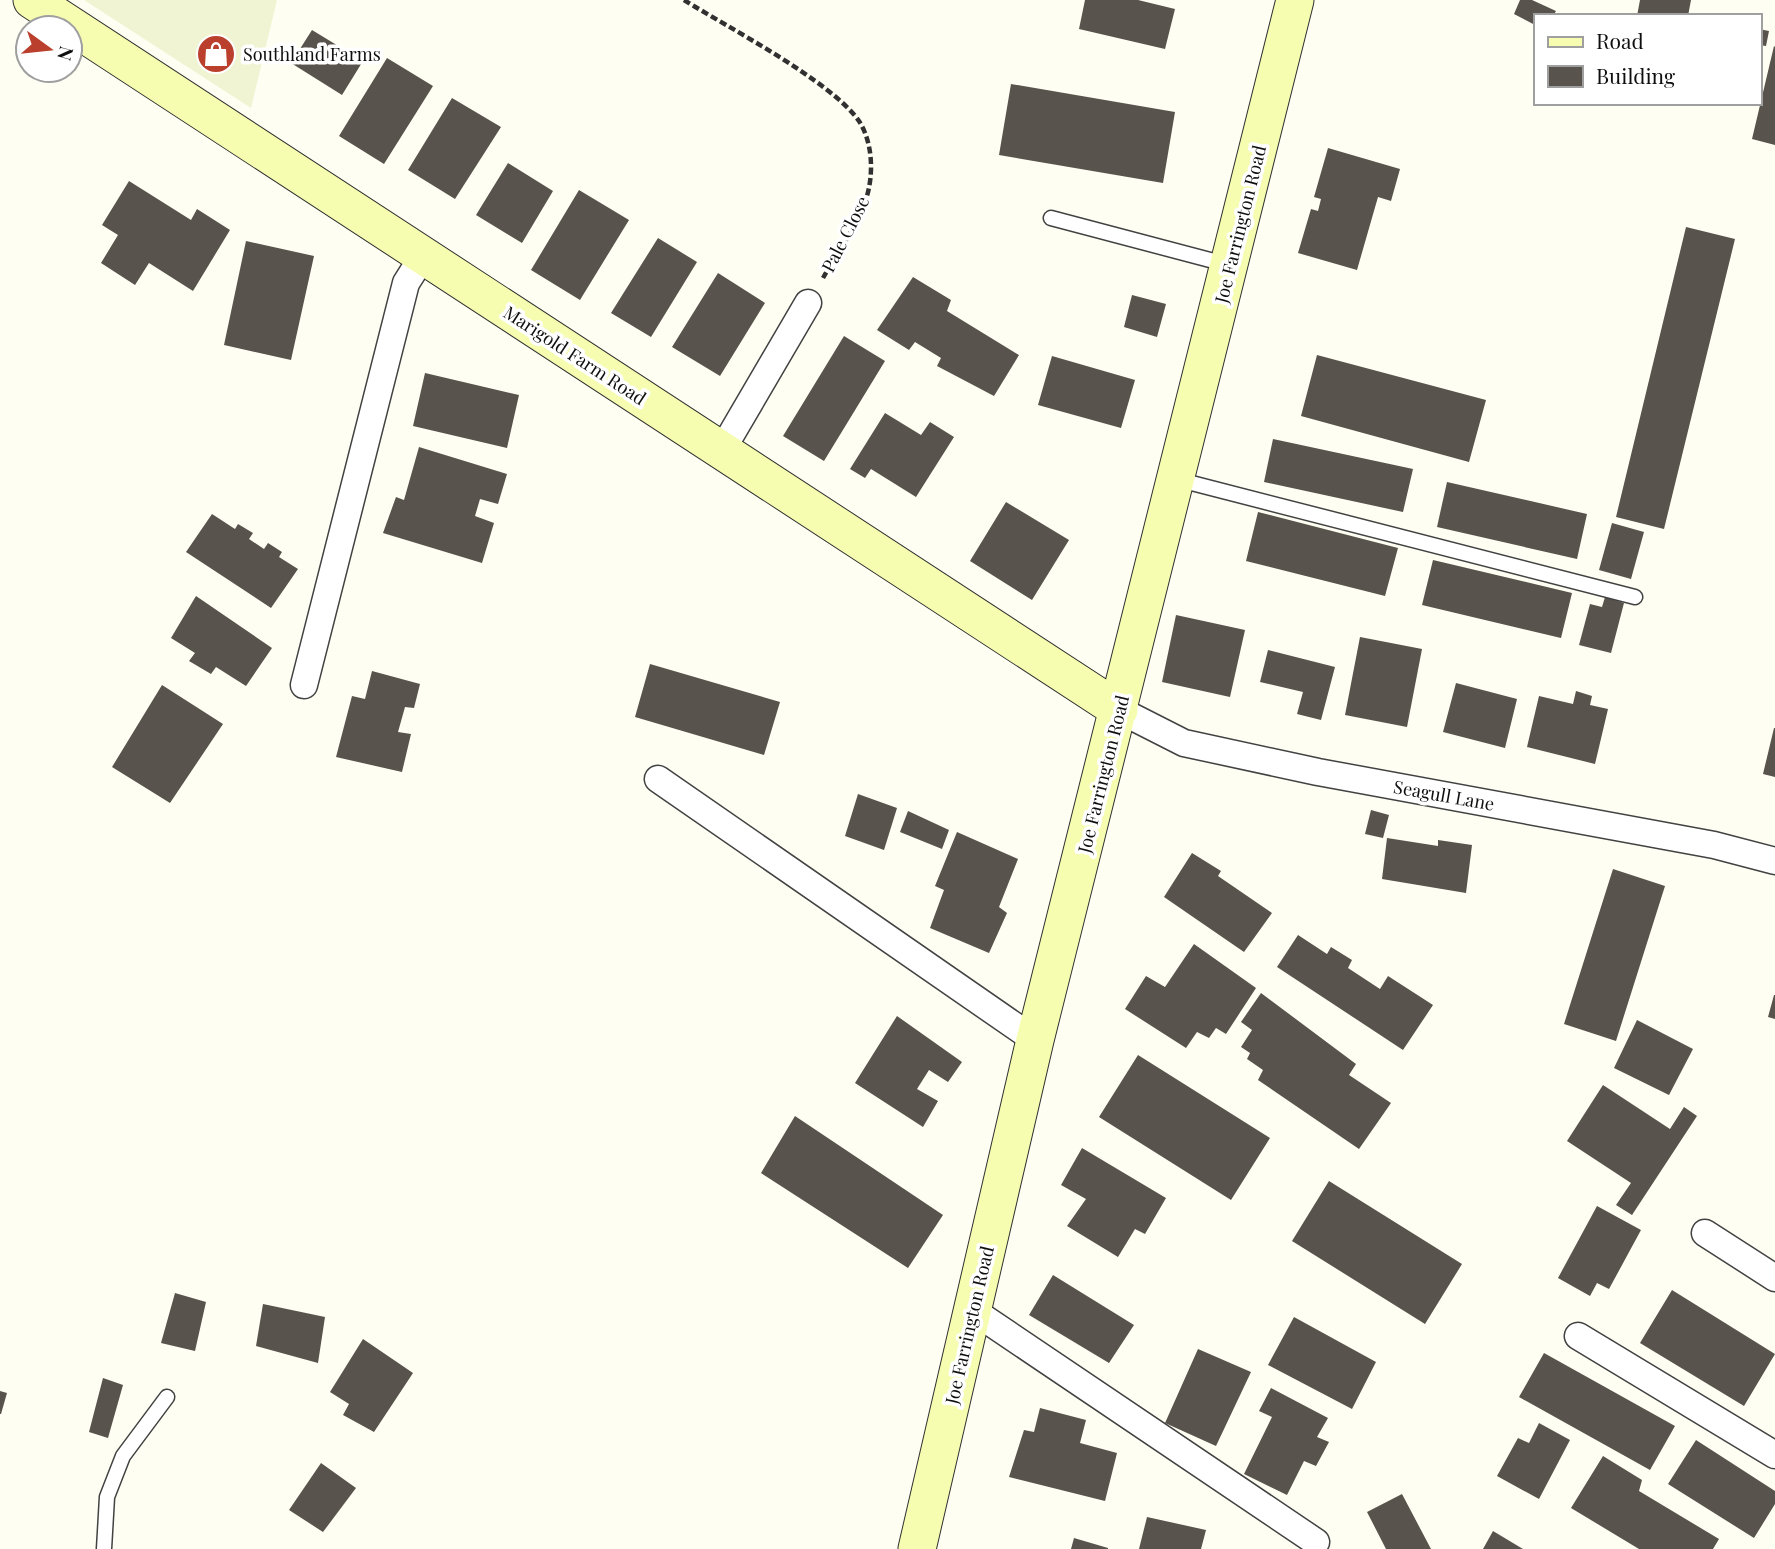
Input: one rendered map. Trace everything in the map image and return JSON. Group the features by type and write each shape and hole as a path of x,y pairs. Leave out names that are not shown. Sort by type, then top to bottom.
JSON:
{"main road":[{"name":"Marigold Farm Road","path":"32,0 1119,710"},
{"name":"Joe Farrington Road","path":"917,1549 1035,1040 1295,0"}],"street":[{"path":"304,685 406,283 423,256"},
{"path":"722,450 808,303"},
{"name":"Seagull Lane","path":"1119,710 1184,743 1318,772 1714,845 1775,860"},
{"path":"658,779 1035,1040"},
{"path":"1705,1233 1775,1278"},
{"path":"972,1310 1316,1542"},
{"path":"1578,1336 1775,1455"}],"lane":[{"path":"1051,218 1230,265"},
{"path":"1176,479 1635,597"},
{"path":"104,1549 107,1497 119,1466 167,1397"}],"path":[{"name":"Pale Close","path":"684,0 836,96 859,122 868,145 872,168 866,198 808,303"}],"green space":[{"name":"Southland Farms","path":"84,0 277,0 251,108"}],"building":[{"path":"1085,0 1138,0 1175,9 1165,49 1079,29"},
{"path":"1520,0 1532,0 1556,11 1554,14 1534,14 1534,24 1514,14"},
{"path":"1640,0 1691,0 1688,14 1637,14"},
{"path":"1761,29 1769,31 1766,46 1761,45"},
{"path":"312,30 363,61 342,95 291,63"},
{"path":"1774,46 1775,145 1752,139"},
{"path":"387,58 433,86 384,164 339,136"},
{"path":"1011,84 1175,112 1163,183 999,155"},
{"path":"452,98 501,127 455,199 408,170"},
{"path":"1328,148 1400,169 1391,201 1378,197 1357,270 1298,253 1311,209 1318,211 1321,199 1314,197"},
{"path":"508,163 553,191 522,243 476,215"},
{"path":"129,181 191,220 197,209 230,230 193,291 149,263 135,285 101,263 118,235 102,225"},
{"path":"579,190 629,220 580,300 531,270"},
{"path":"1686,227 1735,239 1664,529 1616,517"},
{"path":"658,238 697,262 651,337 611,313"},
{"path":"246,241 314,256 291,360 224,345"},
{"path":"718,273 765,303 720,376 672,347"},
{"path":"913,277 951,300 947,311 1019,355 994,396 937,366 941,358 915,342 909,350 877,330"},
{"path":"1132,295 1166,304 1157,337 1124,327"},
{"path":"844,336 885,361 824,461 783,436"},
{"path":"1317,355 1486,400 1469,462 1301,416"},
{"path":"1052,356 1135,380 1121,428 1038,405"},
{"path":"425,373 519,395 507,448 413,426"},
{"path":"885,413 921,435 930,422 954,437 916,497 871,469 865,478 850,469"},
{"path":"1273,439 1413,469 1403,512 1264,482"},
{"path":"419,447 507,474 498,504 480,499 475,516 494,523 482,563 383,533 396,497 404,500"},
{"path":"1447,482 1587,514 1577,559 1437,527"},
{"path":"1006,502 1069,540 1032,600 970,561"},
{"path":"1258,512 1398,548 1385,596 1246,561"},
{"path":"212,514 235,529 238,524 253,533 249,539 264,549 268,543 282,552 279,557 298,569 271,608 186,552"},
{"path":"1612,523 1644,532 1631,579 1599,570"},
{"path":"1433,560 1572,593 1561,638 1422,605"},
{"path":"196,596 272,648 246,686 216,667 211,674 189,661 195,653 171,638"},
{"path":"1605,597 1624,603 1611,653 1579,645 1590,604 1602,607"},
{"path":"1176,615 1245,630 1230,697 1162,682"},
{"path":"1360,637 1422,649 1407,727 1345,715"},
{"path":"1268,650 1335,667 1321,720 1297,714 1303,692 1260,682"},
{"path":"650,664 780,702 764,755 635,717"},
{"path":"372,671 420,684 414,708 405,707 398,732 411,734 402,772 336,757 352,696 365,699"},
{"path":"1456,683 1517,699 1505,748 1443,732"},
{"path":"162,685 223,724 170,803 112,767"},
{"path":"1576,691 1592,696 1590,705 1608,709 1595,764 1527,747 1539,696 1573,704"},
{"path":"1775,728 1775,777 1763,774"},
{"path":"858,794 897,808 884,850 845,836"},
{"path":"1371,810 1389,815 1383,838 1365,834"},
{"path":"908,811 949,830 942,849 900,832"},
{"path":"957,832 1018,859 999,907 1007,913 989,953 930,928 944,890 935,886"},
{"path":"1387,838 1438,846 1438,840 1472,845 1466,893 1382,879"},
{"path":"1192,853 1221,871 1218,876 1272,913 1244,952 1164,897"},
{"path":"1613,869 1665,886 1616,1041 1564,1024"},
{"path":"1298,935 1327,954 1331,947 1352,960 1348,968 1380,989 1388,976 1433,1005 1403,1050 1277,967"},
{"path":"1194,944 1256,988 1226,1034 1216,1028 1209,1038 1197,1032 1186,1048 1125,1009 1146,976 1165,987"},
{"path":"1261,993 1356,1064 1349,1075 1391,1103 1359,1149 1258,1080 1263,1070 1247,1059 1250,1053 1241,1047 1252,1030 1241,1022"},
{"path":"1775,995 1775,1019 1768,1017"},
{"path":"897,1016 962,1062 948,1082 929,1070 917,1089 938,1101 923,1127 855,1083"},
{"path":"1637,1020 1693,1049 1669,1095 1614,1068"},
{"path":"1138,1055 1270,1138 1231,1200 1099,1117"},
{"path":"1603,1085 1670,1129 1684,1107 1697,1116 1632,1215 1616,1205 1631,1183 1567,1141"},
{"path":"795,1116 943,1215 908,1268 761,1173"},
{"path":"1082,1148 1166,1198 1145,1234 1135,1229 1118,1257 1067,1226 1086,1199 1061,1185"},
{"path":"1329,1181 1462,1264 1425,1324 1292,1241"},
{"path":"1597,1206 1641,1230 1609,1289 1597,1283 1590,1296 1558,1278"},
{"path":"1053,1275 1134,1325 1109,1363 1029,1315"},
{"path":"1672,1290 1775,1354 1744,1406 1640,1343"},
{"path":"175,1293 206,1302 195,1351 161,1343"},
{"path":"263,1304 325,1317 318,1363 256,1346"},
{"path":"1294,1317 1376,1362 1352,1409 1268,1365"},
{"path":"363,1339 413,1373 374,1432 343,1415 349,1404 330,1392"},
{"path":"1198,1349 1251,1372 1216,1446 1165,1423"},
{"path":"1544,1353 1675,1426 1650,1470 1519,1397"},
{"path":"103,1378 123,1385 108,1438 89,1432"},
{"path":"1271,1388 1328,1418 1317,1437 1329,1442 1316,1466 1304,1461 1287,1495 1244,1474 1272,1417 1259,1411"},
{"path":"0,1391 7,1393 1,1414 0,1414"},
{"path":"1040,1408 1086,1420 1080,1443 1117,1453 1105,1501 1009,1477 1024,1430 1034,1432"},
{"path":"1539,1423 1570,1440 1539,1499 1497,1476 1518,1438 1529,1443"},
{"path":"1696,1440 1775,1491 1775,1504 1754,1538 1668,1484"},
{"path":"1603,1456 1642,1480 1639,1491 1719,1539 1713,1549 1639,1549 1571,1508"},
{"path":"321,1463 356,1488 323,1532 289,1510"},
{"path":"1402,1494 1431,1549 1386,1549 1367,1512"},
{"path":"1147,1517 1206,1530 1201,1549 1139,1549"},
{"path":"1493,1531 1523,1549 1483,1549"},
{"path":"1074,1538 1108,1548 1108,1549 1071,1549"}],"place":[{"name":"Southland Farms","path":"216,54"}]}
